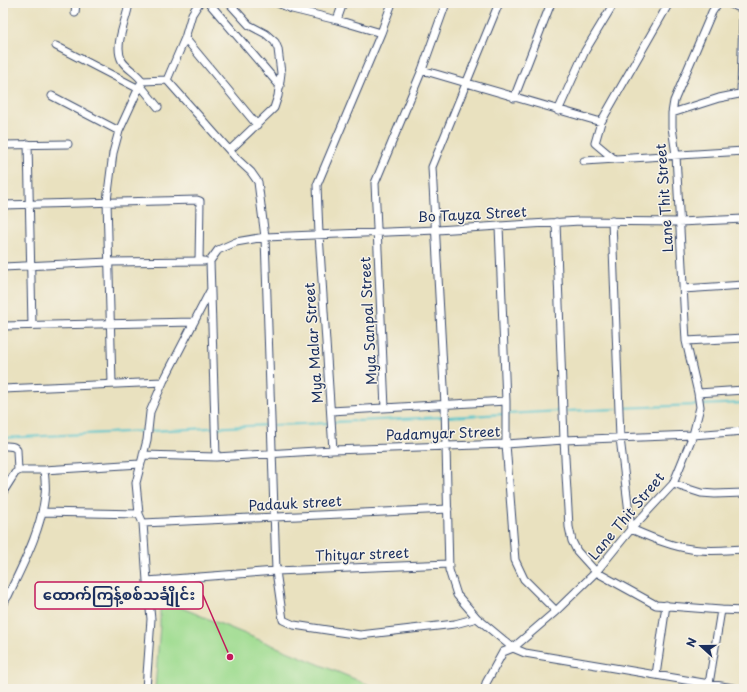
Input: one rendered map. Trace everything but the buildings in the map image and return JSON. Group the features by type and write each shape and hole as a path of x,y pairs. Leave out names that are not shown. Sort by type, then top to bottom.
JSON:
{"street":[{"path":"75,13 76,3"},
{"path":"112,383 107,202 113,153 119,131 140,85 139,77 122,62 120,55 119,42 128,13 129,3"},
{"path":"167,80 192,14 199,3"},
{"path":"209,3 280,86"},
{"path":"229,3 249,24 266,34 275,42 278,49 281,73 280,86 274,108 230,150"},
{"path":"278,3 292,9 382,33"},
{"path":"337,20 342,3"},
{"name":"Mya Malar Street","path":"333,450 317,185 382,33 392,3"},
{"name":"Mya Sanpal Street","path":"385,408 376,183 422,70 446,3"},
{"path":"499,3 432,167 437,230 445,405 449,570 457,595 477,618 513,648 525,653 739,689"},
{"path":"514,98 551,3"},
{"path":"558,111 585,51 614,3"},
{"path":"614,159 595,143 601,122 669,3"},
{"name":"Lane Thit Street","path":"485,689 486,683 503,652 513,648 556,611 596,572 631,530 673,484 694,435 700,407 686,341 676,155 672,127 672,113 674,101 712,12 718,3"},
{"path":"672,113 719,98 742,93 743,9 728,3"},
{"path":"184,38 257,125"},
{"path":"56,46 140,85 158,106"},
{"path":"422,70 558,111 601,122"},
{"path":"140,85 167,80"},
{"path":"167,80 258,182 265,237 276,571 282,620 294,625 360,635 455,624 477,618"},
{"path":"52,96 119,131"},
{"path":"28,144 32,325"},
{"path":"3,145 68,144"},
{"path":"584,161 744,151"},
{"path":"3,205 198,200 200,202 199,261"},
{"name":"Bo Tayza Street","path":"210,261 218,250 236,242 265,237 437,230 556,222 680,222 744,219"},
{"path":"612,221 620,438 631,530 675,546 690,549 744,549"},
{"path":"556,222 564,440 569,527 572,541 577,551 596,572 656,604 744,611"},
{"path":"499,226 506,401 506,444 515,560 524,579 556,611"},
{"path":"3,267 108,262 210,261 216,457"},
{"path":"683,289 744,284"},
{"path":"146,689 151,619 143,523 139,514 136,483 147,440 150,412 163,382 210,292"},
{"path":"3,326 194,322"},
{"path":"686,341 744,338"},
{"path":"3,389 112,383 163,382"},
{"path":"698,393 744,390"},
{"path":"331,411 506,401"},
{"name":"Padamyar Street","path":"143,455 216,457 333,450 694,435 744,431"},
{"path":"3,446 15,447 17,450 18,471"},
{"path":"3,492 15,473 18,471 140,464"},
{"path":"3,603 8,596 36,536 46,494 44,470"},
{"path":"673,484 701,493 744,493"},
{"name":"Padauk street","path":"143,523 448,510"},
{"path":"42,512 139,514"},
{"name":"Thityar street","path":"147,581 276,571 449,564"},
{"path":"656,674 666,605"},
{"path":"709,684 721,610"}],"green space":[{"path":"160,599 379,689 155,689 160,625"}],"waterway":[{"path":"701,405 744,403"},
{"path":"621,408 697,405"},
{"path":"566,411 617,409"},
{"path":"448,417 561,411"},
{"path":"334,422 443,417"},
{"path":"274,425 329,423"},
{"path":"150,431 269,425"},
{"path":"3,438 146,431"}],"place":[{"name":"ထောက်ကြန့်စစ်သင်္ချိုင်း","path":"230,657"}]}
